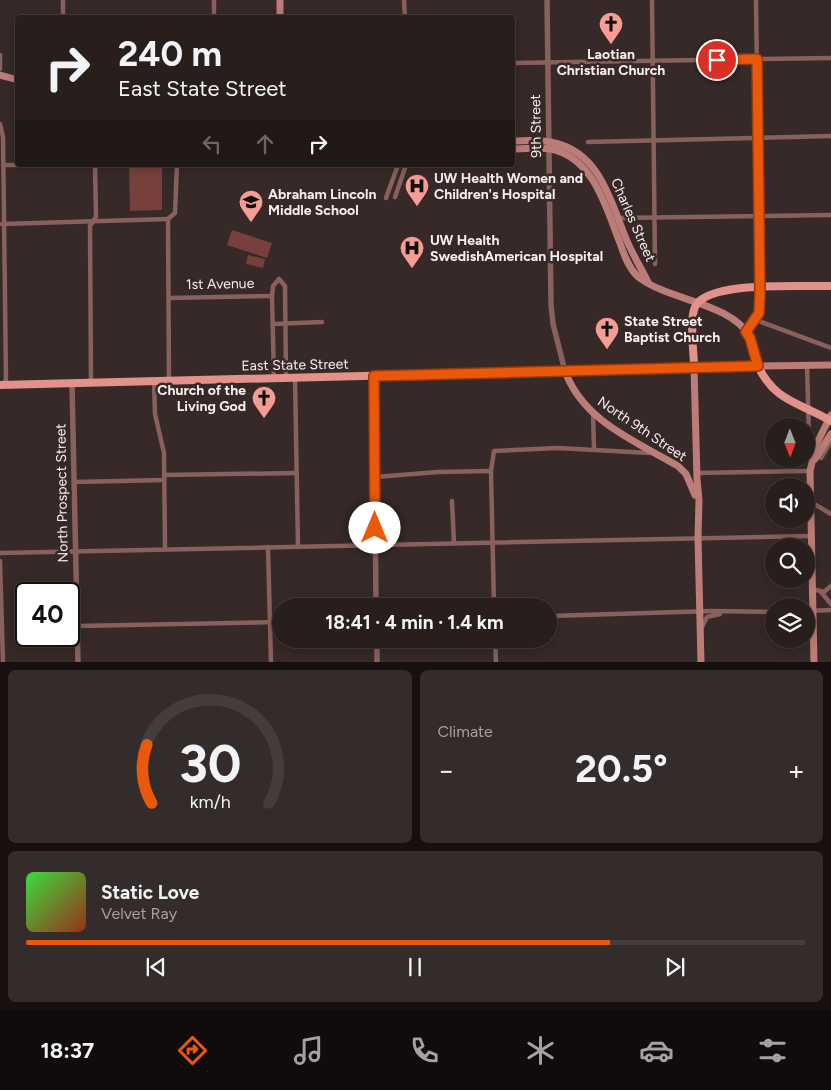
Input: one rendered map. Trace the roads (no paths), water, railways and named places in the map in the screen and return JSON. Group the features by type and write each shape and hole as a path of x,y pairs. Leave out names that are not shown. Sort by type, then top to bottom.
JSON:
{"main road":[{"path":"280,0 280,15"},
{"path":"0,75 15,79"},
{"name":"Charles Street","path":"515,141 574,150 588,161 600,176 631,250 649,283"},
{"name":"Charles Street","path":"515,149 548,145 568,156 589,173 630,266 640,279 668,294 732,318 750,338 758,366"},
{"path":"701,662 698,538 700,500 697,473 693,313 697,304 712,293 760,287 831,286"},
{"name":"East State Street","path":"1,386 831,365"},
{"path":"758,366 770,388 830,419 816,444 811,478"},
{"name":"North 9th Street","path":"565,371 572,388 593,413 686,474 694,490 698,530"},
{"path":"811,469 831,434"},
{"path":"812,528 812,536"},
{"path":"812,598 813,588"},
{"path":"813,648 814,662"}],"street":[{"path":"63,0 63,15"},
{"path":"214,0 214,15"},
{"path":"404,0 404,15"},
{"name":"9th Street","path":"547,0 548,145 553,324 565,371"},
{"path":"652,0 652,139 655,264"},
{"path":"746,332 759,313 760,287 756,0"},
{"path":"0,55 0,69"},
{"path":"515,63 831,58"},
{"path":"0,124 3,165 2,224 6,380 1,386"},
{"path":"588,142 831,136"},
{"path":"3,165 15,165"},
{"path":"91,383 90,226 96,218 95,167"},
{"path":"169,381 168,220 174,213 177,167"},
{"path":"386,198 397,167"},
{"path":"395,197 405,167"},
{"path":"610,218 831,215"},
{"path":"2,224 168,220"},
{"path":"274,378 272,296 273,286 279,279 285,286 286,353 290,378 296,473 298,546"},
{"name":"1st Avenue","path":"168,298 272,296"},
{"path":"756,320 831,348"},
{"path":"273,324 322,322"},
{"path":"274,353 286,353"},
{"path":"807,365 808,418"},
{"path":"374,376 376,598"},
{"path":"154,381 155,414 164,453 165,548"},
{"name":"North Prospect Street","path":"72,384 76,582"},
{"path":"593,413 594,449"},
{"path":"821,458 831,441"},
{"path":"494,598 491,471 492,454 495,449 594,449 657,454"},
{"path":"697,473 811,469"},
{"path":"375,478 438,472 491,471"},
{"path":"74,482 296,473"},
{"path":"452,501 454,543"},
{"path":"815,504 831,514"},
{"path":"0,553 165,548 812,536"},
{"path":"268,547 271,662"},
{"path":"0,562 3,662"},
{"path":"821,592 827,591 831,586"},
{"path":"813,588 821,592 831,604"},
{"path":"815,611 831,610"},
{"path":"700,632 707,617 728,612"},
{"path":"557,616 765,612"},
{"path":"80,626 270,622"},
{"name":"North Prospect Street","path":"78,647 78,662"},
{"path":"377,648 377,662"},
{"path":"495,648 496,662"}],"place":[{"name":"Laotian Christian Church","path":"611,45"},
{"name":"UW Health Women and Children's Hospital","path":"417,207"},
{"name":"Abraham Lincoln Middle School","path":"251,223"},
{"name":"UW Health SwedishAmerican Hospital","path":"412,269"},
{"name":"State Street Baptist Church","path":"607,350"},
{"name":"Church of the Living God","path":"264,419"}]}
